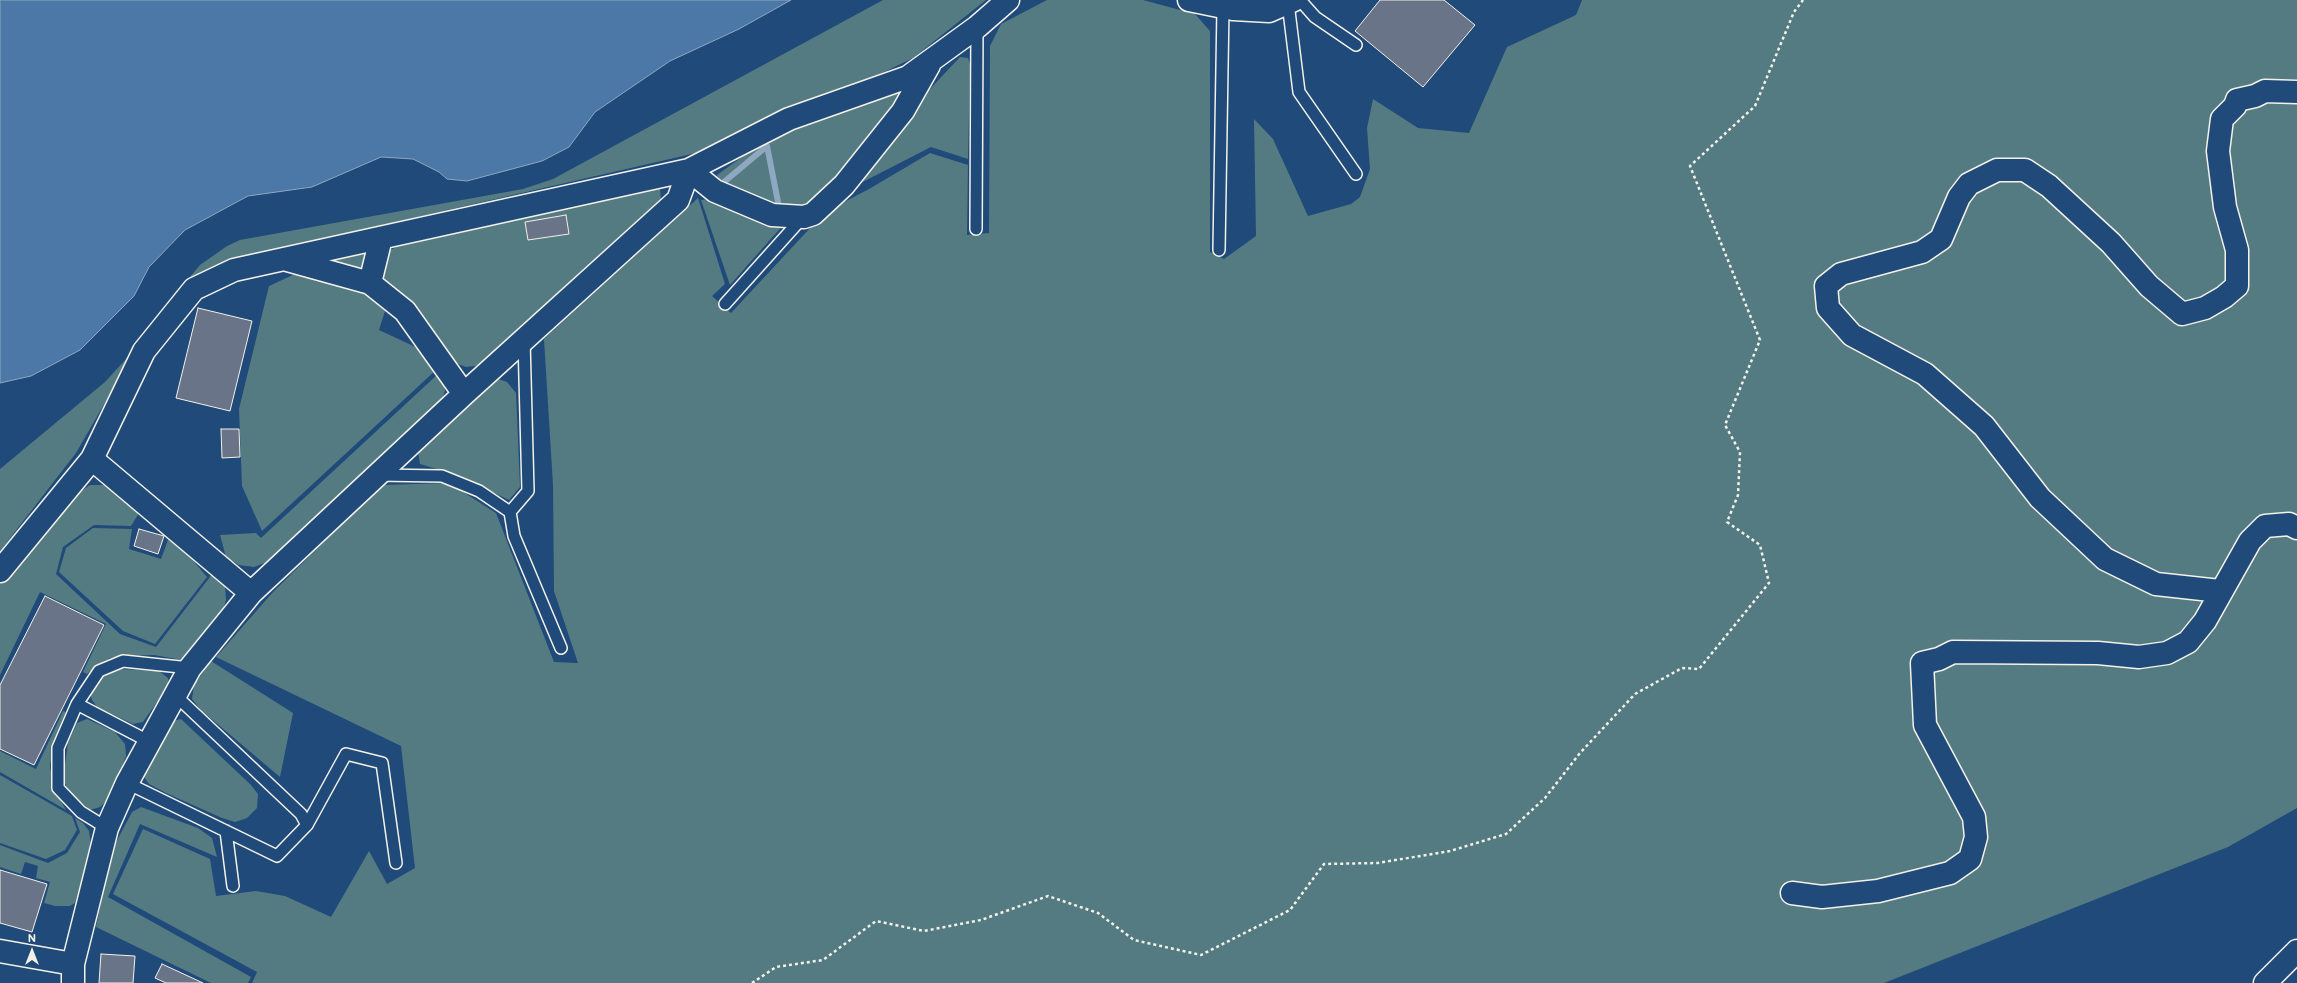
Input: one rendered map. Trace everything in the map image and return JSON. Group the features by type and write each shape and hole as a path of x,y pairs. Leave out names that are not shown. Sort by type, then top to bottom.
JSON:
{"street":[{"path":"0,571 92,459 144,352 194,289 234,270 689,170 789,119 908,77 977,27 1008,0"},
{"path":"1189,0 1269,10 1294,1"},
{"path":"689,170 715,191 772,215 804,217 813,214 844,185 904,111 931,60"},
{"path":"2220,591 2156,584 2105,559 2040,498 1984,426 1925,374 1852,334 1828,308 1826,286 1841,274 1922,252 1941,239 1959,198 1969,184 1997,170 2025,170 2049,186 2100,232 2148,286 2182,314 2205,308 2237,286 2237,250 2226,207 2218,151 2222,119 2235,106 2237,100 2255,96 2265,91 2297,92"},
{"path":"0,951 73,973 107,828 128,783 190,668 251,593 464,394 678,200 689,170"},
{"path":"370,283 381,238"},
{"path":"284,259 370,283 405,311 464,394"},
{"path":"92,459 251,593"},
{"path":"1792,893 1822,897 1878,891 1950,873 1970,859 1976,837 1974,816 1925,725 1922,662 1939,659 1954,652 2098,653 2139,657 2167,653 2188,642 2205,621 2220,591 2250,541 2265,526 2289,524 2297,528"},
{"path":"2265,983 2297,951"}],"lane":[{"path":"1294,1 1356,45"},
{"path":"1294,1 1300,92 1356,174"},
{"path":"1215,4 1219,250"},
{"path":"976,229 977,27"},
{"path":"725,304 804,217"},
{"path":"510,512 528,491 524,340"},
{"path":"378,475 442,476 479,491 510,512 514,536 561,648"},
{"path":"107,828 81,812 58,788 58,748 77,704 99,672 123,661 190,668"},
{"path":"175,695 301,814 307,824"},
{"path":"77,704 150,742"},
{"path":"128,783 277,856 307,824 346,754 382,763 396,863"},
{"path":"226,831 233,886"}],"path":[{"path":"752,983 776,967 823,960 876,921 924,931 981,920 1048,896 1098,913 1134,940 1201,955 1290,910 1324,864 1378,863 1450,851 1506,834 1545,798 1580,753 1635,694 1682,668 1699,670 1769,583 1760,545 1727,522 1738,494 1740,452 1725,425 1760,340 1690,166 1755,106 1794,12 1803,0"}],"green space":[{"path":"883,0 986,0 913,58 878,75 788,109 696,153 256,254 218,265 178,291 200,265 227,246 240,240 523,189 553,179"},
{"path":"1047,0 1143,0 1195,14 1210,31 1210,252 1224,259 1256,236 1254,119 1273,139 1308,216 1351,204 1360,197 1370,169 1367,128 1373,99 1418,128 1469,133 1507,47 1576,15 1582,0 2297,0 2297,808 2228,847 1884,983 252,983 257,972 113,894 143,829 210,859 216,896 256,891 285,896 331,917 369,851 387,884 415,868 401,746 216,657 273,592 382,485 449,483 496,513 554,662 578,663 554,591 553,485 544,339 698,198 725,284 712,296 731,313 825,212 869,189 930,153 968,165 967,235 989,233 990,46 1001,24"},
{"path":"960,57 968,58 970,64 968,159 931,147 849,189 929,90"},
{"path":"893,90 901,93 901,106 831,191 794,212 721,188 717,175 764,141"},
{"path":"660,188 661,200 483,365 466,367 455,363 382,280 385,253 396,247"},
{"path":"714,198 785,223 730,285 701,200"},
{"path":"361,250 368,254 366,271 323,259"},
{"path":"295,274 358,289 385,311 379,330 422,350 436,370 262,531 242,486 239,409 269,286"},
{"path":"137,347 76,453 0,551 0,469 105,382"},
{"path":"438,374 444,381 445,391 440,405 267,562 254,567 239,565 226,557 220,535 256,533 261,538"},
{"path":"498,379 507,382 516,393 520,487 509,500 457,475 420,464 418,451"},
{"path":"90,485 104,485 139,513 131,526 94,525 63,547 56,574 120,634 156,647 213,573 225,585 226,600 222,613 187,661 154,655 121,656 110,658 87,674 83,672 106,624 40,592 0,675 0,584 53,516 58,519 78,493"},
{"path":"93,528 132,529 129,549 161,559 168,540 181,546 207,577 155,644 123,631 59,572 66,548"},
{"path":"211,661 293,713 280,777 202,711 192,699 194,685"},
{"path":"120,669 159,671 168,678 169,685 143,722 133,724 97,707 92,700 90,693 101,678"},
{"path":"63,711 66,712 54,740 50,766 54,789 66,810 0,772 0,751 36,769"},
{"path":"87,719 115,732 125,744 126,756 110,798 100,807 90,810 68,791 63,778 68,743 77,723"},
{"path":"181,719 251,785 258,794 257,808 247,818 235,822 222,818 166,793 149,784 144,777 172,721"},
{"path":"0,775 72,816 77,830 65,850 46,859 0,843"},
{"path":"141,807 198,828 212,838 217,857 140,824 108,897 251,977 248,983 211,983 96,927 112,850 132,812"},
{"path":"75,818 83,823 89,831 91,844 89,857 75,903 70,906 55,906 44,903 50,882 36,878 38,866 25,862 21,874 0,867 0,845 48,863 67,853 80,832"}],"water":[{"path":"0,0 791,0 739,29 670,61 595,112 569,147 542,161 467,181 447,179 439,172 413,159 381,157 312,187 248,196 185,230 149,267 134,296 80,350 31,376 0,383"}],"building":[{"path":"1380,0 1444,0 1475,25 1423,87 1355,31"},
{"path":"566,215 569,234 528,240 525,222"},
{"path":"198,308 252,321 230,411 176,398"},
{"path":"221,429 239,429 240,457 222,458"},
{"path":"139,529 164,536 158,554 134,546"},
{"path":"45,596 104,625 34,765 0,749 0,685"},
{"path":"0,870 47,884 32,932 0,923"},
{"path":"101,954 135,956 133,983 99,983"},
{"path":"162,964 203,983 166,983 155,978"}],"waterway":[{"path":"724,182 767,146 779,207"}]}
